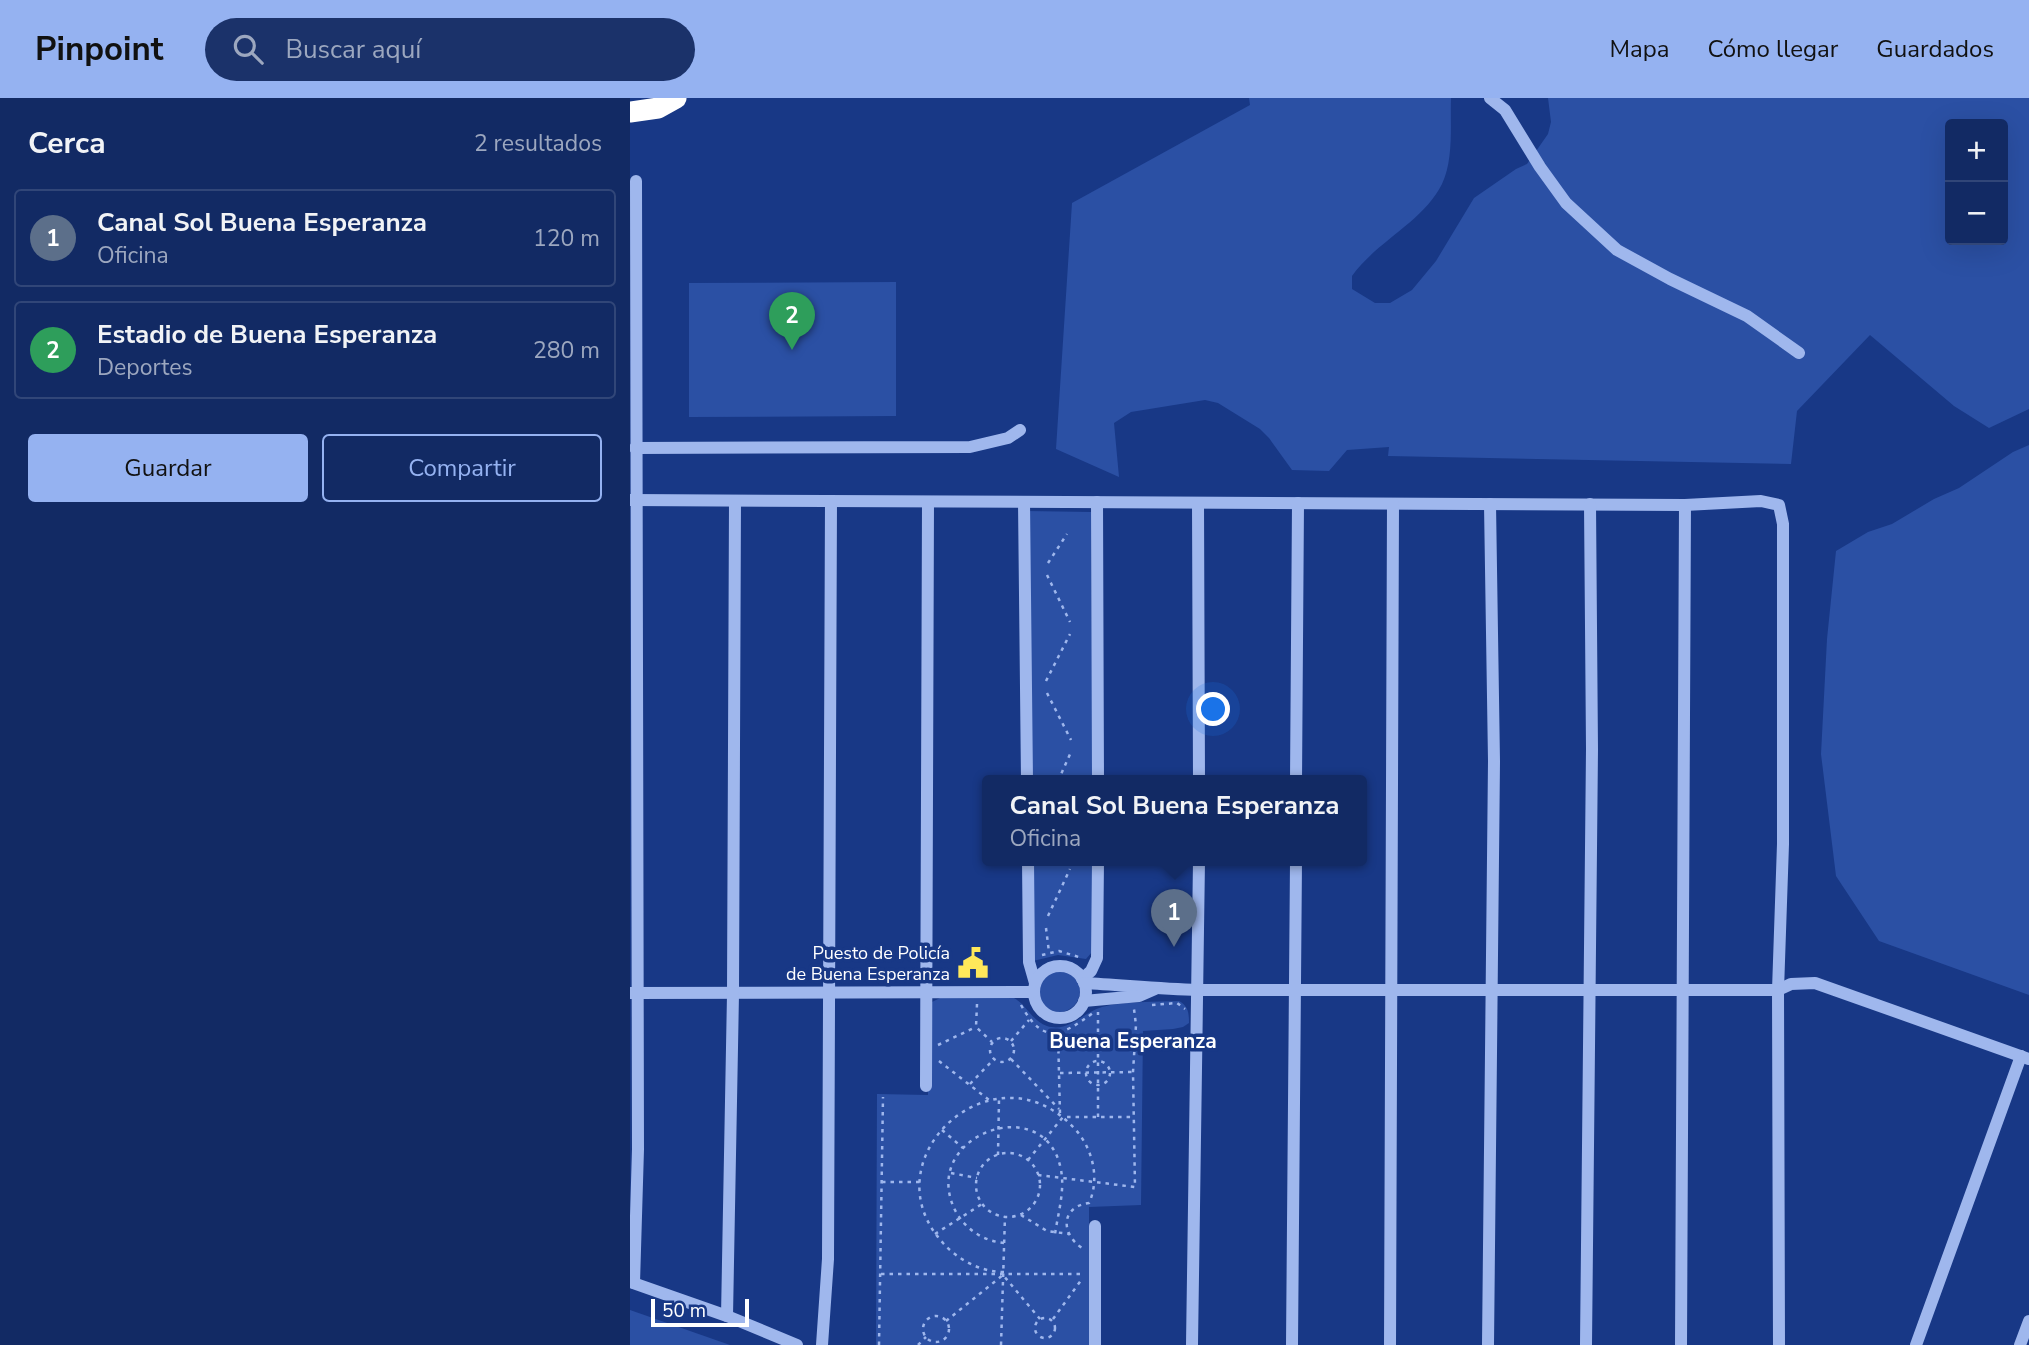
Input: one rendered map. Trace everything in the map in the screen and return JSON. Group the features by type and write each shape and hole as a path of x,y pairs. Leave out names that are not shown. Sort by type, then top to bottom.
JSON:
{"highway":[{"path":"635,116 676,98"}],"street":[{"path":"1490,98 1506,110 1540,167 1566,203 1617,250 1747,316 1799,353"},
{"path":"636,181 633,993 638,1149 632,1282 727,1316 797,1345"},
{"path":"635,447 970,447 997,442 1020,430"},
{"path":"633,500 1685,505 1770,502 1779,505 1783,515 1783,844 1778,990 1779,1345"},
{"path":"727,1316 733,994 734,501"},
{"path":"822,1345 828,1259 831,501"},
{"path":"926,1086 928,502"},
{"path":"1024,502 1027,775"},
{"path":"1097,502 1098,775"},
{"path":"1198,503 1199,775"},
{"path":"1297,775 1298,503"},
{"path":"1390,1345 1394,504"},
{"path":"1488,1345 1494,761 1490,504"},
{"path":"1586,1345 1592,749 1590,504"},
{"path":"1681,1345 1685,505"},
{"path":"1028,866 1029,962 1040,1008 1055,1017 1072,1014 1084,1001 1139,996 1156,989"},
{"path":"1084,1001 1083,981 1097,958 1098,866"},
{"path":"1192,1345 1199,866"},
{"path":"1292,1345 1296,866"},
{"path":"1034,988 1045,970 1062,966 1070,967 1083,981 1156,989 1198,990 1778,990 1791,984 1815,983 2025,1057 1916,1345"},
{"path":"633,993 926,992 1034,988"},
{"path":"1094,1345 1095,1226"},
{"path":"2020,1345 2029,1321"}],"path":[{"path":"1048,563 1067,534"},
{"path":"1047,575 1070,622"},
{"path":"1046,681 1070,634"},
{"path":"1047,692 1071,740"},
{"path":"1061,775 1071,752"},
{"path":"1048,916 1070,869"},
{"path":"1046,928 1049,952"},
{"path":"1035,957 1049,952 1067,951 1087,958"},
{"path":"977,1000 976,1027 992,1042"},
{"path":"1013,1000 1021,1004 1029,1020 1044,1030 1058,1033 1073,1028 1098,1010 1098,1117"},
{"path":"1145,1005 1177,1003 1184,1007 1187,1015"},
{"path":"1038,1175 1135,1187 1134,1006"},
{"path":"1011,1041 1029,1020"},
{"path":"931,1049 976,1027"},
{"path":"1028,1160 1061,1116 1058,1033"},
{"path":"1001,1037 1011,1041 1015,1049 1011,1059 1001,1062 994,1058 990,1052 992,1042 1001,1037"},
{"path":"931,1055 989,1100"},
{"path":"970,1084 994,1058"},
{"path":"1011,1059 1060,1109"},
{"path":"1098,1061 1106,1064 1110,1074 1107,1082 1098,1085 1090,1082 1086,1074 1090,1064 1098,1061"},
{"path":"1060,1073 1133,1072"},
{"path":"879,1345 883,1097"},
{"path":"998,1155 999,1098"},
{"path":"1052,1320 1040,1319 1004,1273 964,1261 949,1250 935,1234 922,1203 920,1182 928,1150 941,1129 964,1110 989,1100 1017,1098 1035,1102 1061,1116 1079,1133 1094,1166 1096,1182"},
{"path":"1061,1116 1133,1117"},
{"path":"1004,1243 979,1235 960,1218 951,1197 954,1161 963,1148 979,1135 998,1128 1026,1129 1044,1140 1058,1158 1062,1178 1055,1234"},
{"path":"941,1129 963,1148"},
{"path":"1011,1153 1028,1160 1038,1175 1040,1185 1037,1198 1029,1208 1020,1214 1004,1216 992,1212 982,1204 977,1192 977,1178 986,1161 1011,1153"},
{"path":"951,1173 977,1178"},
{"path":"881,1182 920,1182"},
{"path":"935,1234 982,1204"},
{"path":"1020,1214 1055,1234 1069,1234"},
{"path":"1001,1345 1004,1216"},
{"path":"946,1321 1004,1273"},
{"path":"880,1275 1086,1274 1052,1320"},
{"path":"937,1316 946,1321 949,1332 944,1339 935,1342 926,1337 923,1329 927,1319 937,1316"},
{"path":"1040,1319 1035,1330 1044,1338 1050,1337 1056,1330 1052,1320"},
{"path":"918,1345 926,1337"},
{"path":"1043,1345 1044,1338"},
{"path":"944,1339 948,1345"}],"shaded area":[{"path":"1249,98 1451,98 1450,153 1442,184 1412,221 1374,252 1352,276 1352,289 1375,303 1390,303 1412,290 1436,261 1474,198 1527,164 1548,134 1551,122 1548,98 2029,98 2029,409 1989,428 1954,406 1870,335 1797,411 1791,464 1388,456 1389,447 1347,450 1329,471 1292,470 1260,429 1218,403 1205,400 1131,412 1114,423 1119,477 1056,449 1072,203 1250,105"},
{"path":"896,282 896,416 689,417 689,283"},
{"path":"2029,445 2029,995 1879,941 1836,876 1821,754 1827,639 1836,551 1868,532 1892,524 1934,499 1959,488 2013,452"},
{"path":"1026,511 1091,512 1093,775 1027,775"},
{"path":"1027,866 1093,866 1092,952 1086,959 1058,955 1033,961"},
{"path":"1059,970 1074,976 1080,991 1074,1006 1059,1012 1044,1006 1038,991 1044,976"},
{"path":"940,998 1014,998 1042,1024 1055,1027 1062,1027 1102,1007 1120,1004 1179,1001 1187,1010 1189,1023 1183,1027 1143,1031 1141,1205 1089,1207 1089,1345 876,1345 877,1094 928,1095 928,1010 932,1002"},
{"path":"630,1310 730,1345 630,1345"}],"place":[{"name":"Estadio de Buena Esperanza","path":"792,350"},
{"name":"Canal Sol Buena Esperanza","path":"1174,947"},
{"name":"Puesto de Policía de Buena Esperanza","path":"973,963"}],"district":[{"name":"Buena Esperanza","path":"1133,1041"}]}
